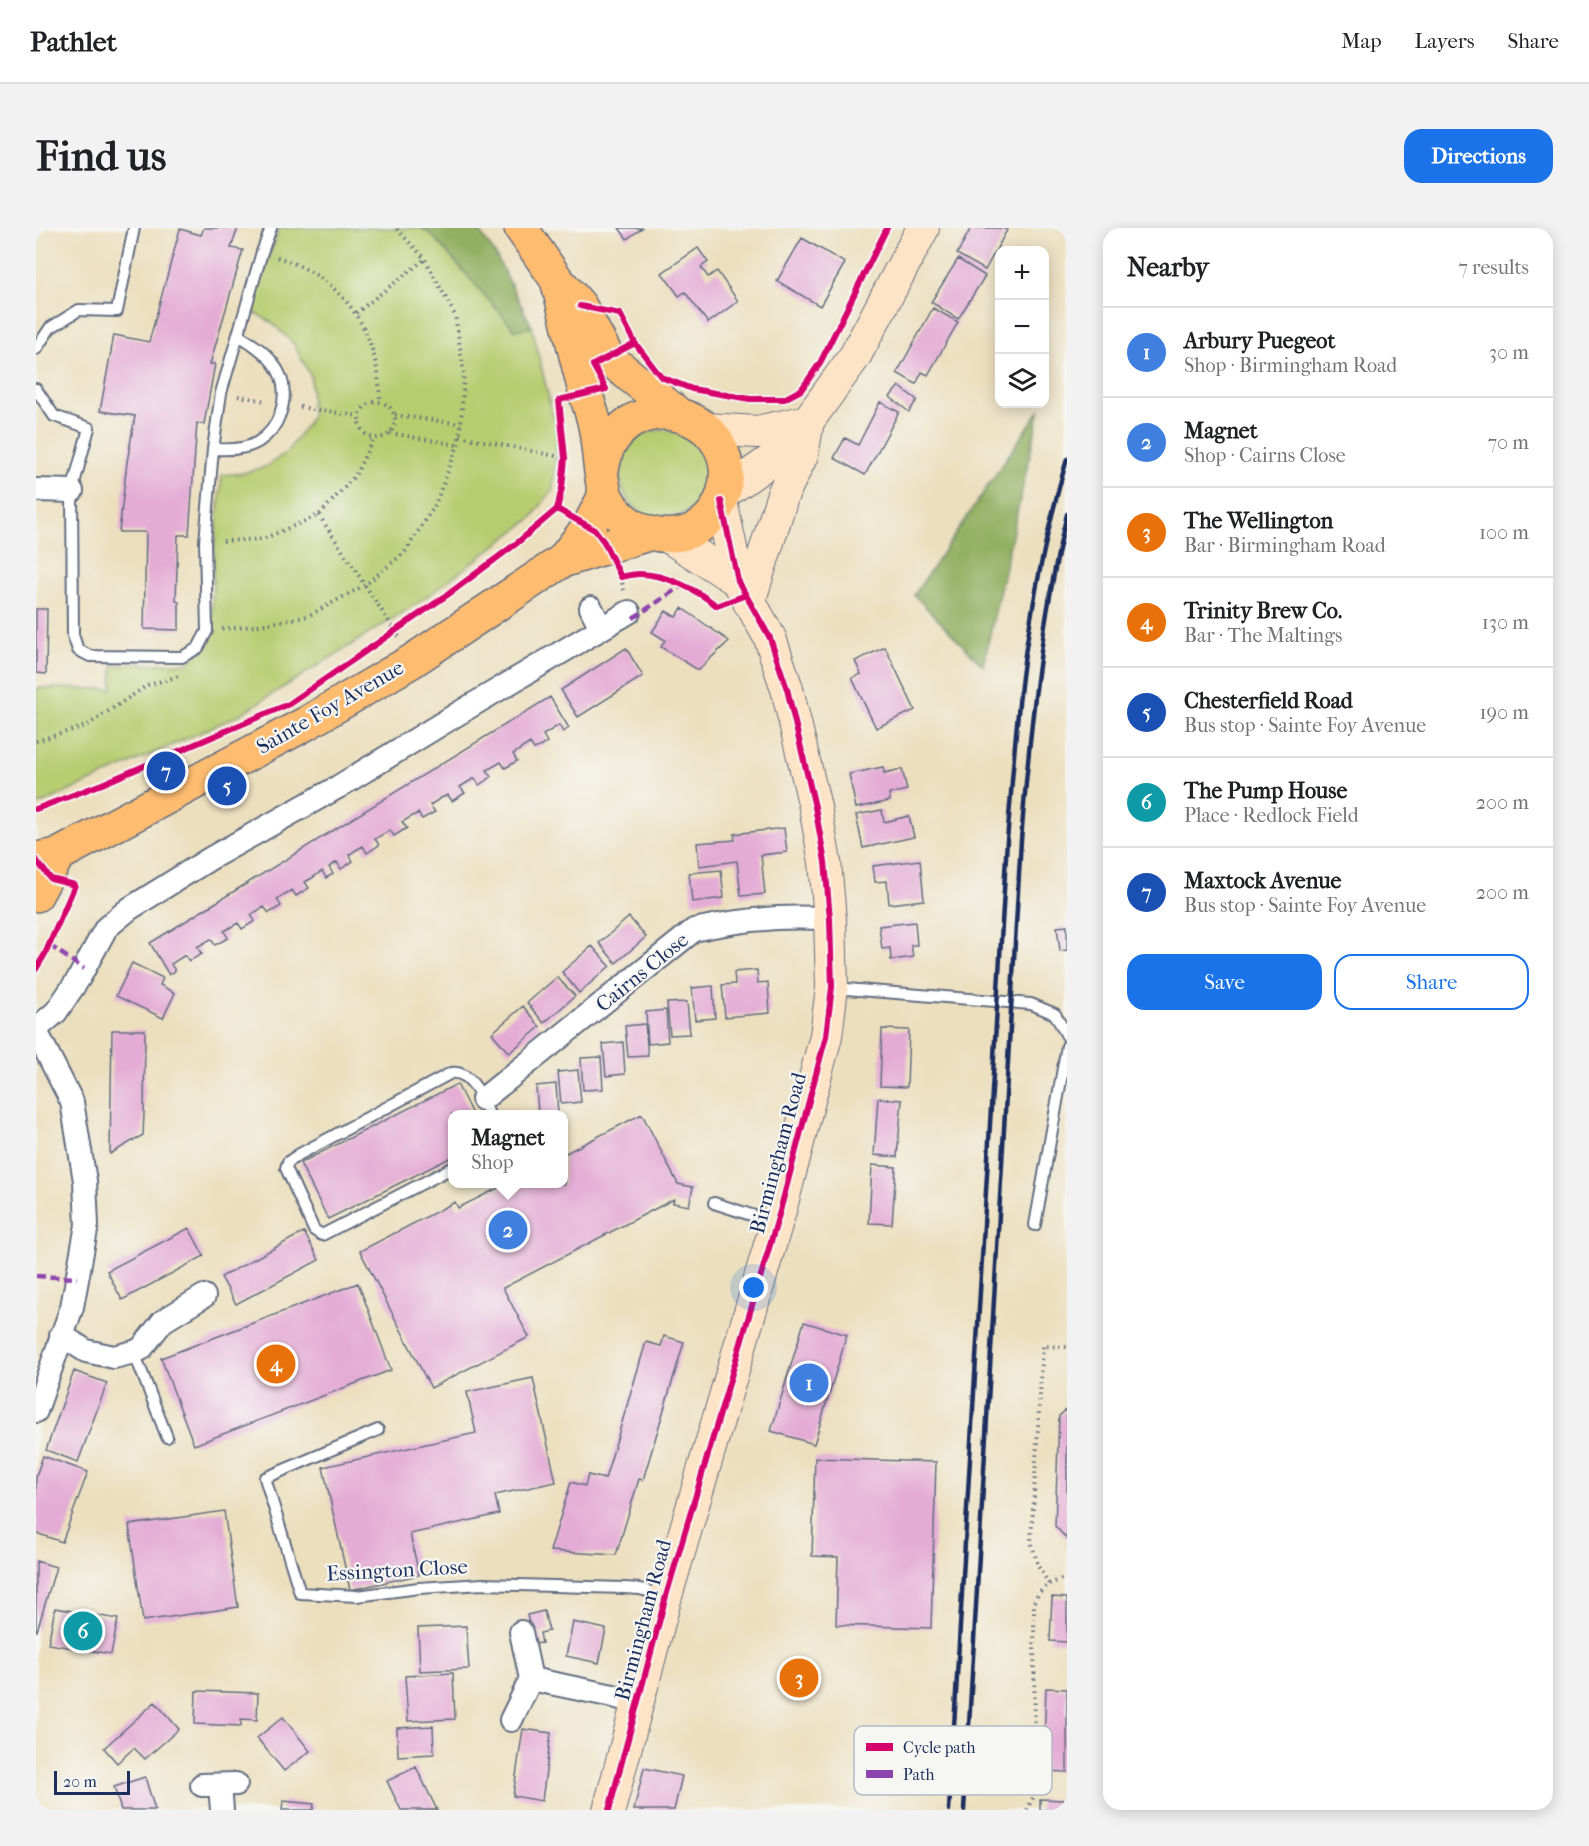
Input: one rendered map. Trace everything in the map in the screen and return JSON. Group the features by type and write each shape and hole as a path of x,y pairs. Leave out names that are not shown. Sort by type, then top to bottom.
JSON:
{"highway":[{"path":"520,228 557,280 580,306 608,358 678,414"},
{"path":"557,280 595,426 604,482 615,511 629,525 657,535 683,533 699,526 711,515 722,497 727,478 724,457 715,438 707,429 693,419 678,414 657,412 636,418 619,431 608,448 604,482"},
{"name":"Sainte Foy Avenue","path":"562,561 589,526 604,482"},
{"name":"Sainte Foy Avenue","path":"36,896 47,857 307,723 412,661 562,561 606,547 657,535"}],"street":[{"path":"722,497 777,456 808,421 855,356 923,228"},
{"path":"707,429 757,432 808,421"},
{"path":"743,592 783,494 802,455 808,421"},
{"path":"36,490 72,491"},
{"name":"Birmingham Road","path":"609,1810 666,1596 776,1223 826,1036 832,987 830,919 825,862 816,807 789,699 770,638 743,592 722,497"},
{"name":"Birmingham Road","path":"657,535 743,592"},
{"path":"591,608 601,628"},
{"path":"36,1411 72,1307 87,1226 85,1181 72,1102 36,1030 56,1012 79,978 106,928 129,909 211,858 338,787 629,612"},
{"name":"Cairns Close","path":"486,1107 694,930 718,924 751,921 805,917 830,919"},
{"path":"61,1335 86,1351 114,1357 134,1352 141,1349 163,1321 204,1296"},
{"path":"511,1720 531,1679 521,1632"},
{"path":"531,1679 637,1703"},
{"path":"220,1785 222,1810"}],"lane":[{"path":"36,349 50,327 79,310 117,311 134,228"},
{"path":"36,389 54,416 89,428 72,491 73,635 78,650 90,656 182,657 198,648 207,631 205,542 213,449 221,393 271,228"},
{"path":"213,449 232,451 258,442 274,427 284,405 281,377 268,356 238,335"},
{"path":"832,987 1031,1004 1054,1014 1067,1036"},
{"path":"1035,1225 1067,1046"},
{"path":"448,1171 322,1235 314,1230 286,1168 288,1162 451,1073 458,1072 465,1075 486,1107"},
{"path":"714,1203 776,1223"},
{"path":"134,1352 167,1437"},
{"name":"Essington Close","path":"378,1430 265,1478 300,1593 357,1596 419,1588 483,1584 640,1589 666,1596"}],"path":[{"path":"214,630 254,626 308,616 365,585 405,552 435,505 460,436 464,373 455,315 425,259 396,228"},
{"path":"262,252 295,263 327,281 356,313 373,347 380,384 380,402"},
{"path":"356,313 425,259"},
{"path":"380,402 389,406 394,415 395,425 390,434 382,439 373,439 364,434 359,426 358,416 363,408 371,403 380,402"},
{"path":"394,415 461,424"},
{"path":"390,434 458,445"},
{"path":"460,436 565,458"},
{"path":"205,542 263,539 319,515 355,476 373,439"},
{"path":"564,446 564,468"},
{"path":"319,515 396,631 412,661"},
{"path":"606,547 621,577 630,576"},
{"path":"386,637 405,624"},
{"path":"222,638 223,629"},
{"path":"36,741 86,726 148,685 181,675"},
{"path":"1049,1584 1038,1566 1031,1541 1042,1346 1067,1347"},
{"path":"1035,1726 1034,1602 1039,1593 1049,1584 1067,1577"},
{"path":"1027,1810 1034,1795"}],"green space":[{"path":"279,228 421,228 432,235 515,330 532,327 557,433 553,489 532,518 421,601 239,715 36,806 36,688 112,689 113,665 187,663 211,642 214,553 222,475 243,473 265,467 287,452 311,418 311,377 293,343 271,322 251,311"},
{"path":"421,228 477,228 495,254 532,327 515,330 432,235"},
{"path":"1040,409 983,666 914,595"},
{"path":"664,430 689,437 701,449 708,474 701,499 689,511 664,518 639,511 627,499 620,474 627,449 639,437"}],"building":[{"path":"204,228 238,228 231,248 243,250 210,364 215,364 204,424 197,423 189,535 178,535 176,601 179,602 179,630 144,629 146,532 119,532 135,416 100,411 114,335 149,342 180,229 201,235"},
{"path":"619,228 642,228 627,239"},
{"path":"971,228 1007,230 998,246 995,246 995,252 985,270 957,254"},
{"path":"802,238 845,263 820,306 777,281"},
{"path":"698,248 708,262 701,267 708,277 717,271 738,301 708,323 685,292 679,296 662,273"},
{"path":"958,259 985,276 958,319 931,302"},
{"path":"933,308 958,322 928,375 922,372 916,384 897,373"},
{"path":"899,386 917,400 909,412 890,397"},
{"path":"880,402 899,412 865,475 834,458 845,438 858,445"},
{"path":"682,608 729,641 698,670 661,647 665,640 652,632 666,611 676,617"},
{"path":"36,609 47,609 46,674 36,673"},
{"path":"885,647 915,710 876,728 852,678 861,674 855,661"},
{"path":"626,648 643,676 578,717 561,690"},
{"path":"550,697 569,728 563,732 559,725 543,735 547,742 541,746 534,749 530,743 513,754 517,761 505,768 501,762 487,770 491,777 479,785 475,778 468,782 460,787 465,793 452,801 448,795 430,805 435,812 422,819 418,813 409,818 402,822 407,828 394,836 390,830 375,839 379,845 367,853 363,846 356,850 349,855 353,861 341,869 337,862 329,867 333,874 326,878 322,871 305,882 309,888 296,896 292,890 277,899 281,906 269,913 264,907 251,915 255,921 242,929 238,923 224,931 228,938 215,945 211,939 197,947 202,954 189,961 185,955 171,964 175,971 169,975 150,943"},
{"path":"883,767 884,773 902,769 907,790 889,794 890,801 856,808 849,774"},
{"path":"882,810 884,822 909,816 914,837 863,848 856,815"},
{"path":"784,828 787,852 761,855 765,894 741,896 737,861 699,866 697,843 735,840 734,834"},
{"path":"920,860 924,900 889,904 887,881 875,882 873,866"},
{"path":"721,870 724,898 692,902 689,873"},
{"path":"629,917 646,937 616,963 599,943"},
{"path":"915,922 917,945 911,945 913,957 891,960 890,948 882,949 879,926"},
{"path":"1067,926 1067,950 1060,951 1057,927"},
{"path":"592,946 610,966 579,993 562,972"},
{"path":"132,963 163,978 160,985 175,993 163,1018 116,996"},
{"path":"757,970 758,983 768,982 770,1013 725,1017 722,985 735,984 734,972"},
{"path":"557,977 575,996 544,1023 527,1003"},
{"path":"713,986 715,1018 695,1020 692,988"},
{"path":"687,1002 690,1034 670,1035 667,1003"},
{"path":"523,1006 540,1027 509,1053 492,1033"},
{"path":"666,1010 668,1042 648,1044 646,1012"},
{"path":"645,1024 648,1056 628,1057 625,1026"},
{"path":"882,1029 909,1030 907,1087 880,1086"},
{"path":"112,1030 145,1030 144,1114 143,1135 110,1154"},
{"path":"623,1042 625,1074 606,1076 603,1044"},
{"path":"601,1057 603,1089 583,1090 581,1058"},
{"path":"578,1070 581,1102 561,1104 558,1072"},
{"path":"457,1084 470,1110 448,1110 448,1159 328,1219 300,1163"},
{"path":"556,1084 558,1110 538,1110 536,1086"},
{"path":"878,1098 902,1100 897,1157 874,1155"},
{"path":"642,1114 678,1184 693,1187 689,1206 673,1203 674,1199 503,1288 529,1337 431,1388 360,1251 455,1202 458,1208 498,1188 568,1188 568,1152"},
{"path":"872,1165 896,1167 892,1224 869,1223"},
{"path":"189,1228 204,1256 122,1300 107,1271"},
{"path":"304,1232 319,1260 236,1304 221,1277"},
{"path":"358,1283 391,1370 194,1445 161,1358"},
{"path":"804,1322 847,1335 814,1444 771,1431"},
{"path":"664,1336 684,1342 643,1480 639,1479 616,1555 550,1551 571,1482 585,1486 588,1475 605,1479 646,1342 661,1346"},
{"path":"74,1371 107,1383 78,1462 46,1450"},
{"path":"533,1378 556,1482 495,1495 499,1514 410,1534 419,1575 350,1590 323,1467 476,1433 467,1392"},
{"path":"1067,1409 1067,1539 1055,1526 1059,1416"},
{"path":"43,1456 88,1472 62,1542 36,1533 36,1476"},
{"path":"815,1458 936,1462 931,1628 836,1625 838,1557 812,1556"},
{"path":"224,1511 238,1607 143,1621 129,1525"},
{"path":"36,1561 56,1567 37,1631 36,1631"},
{"path":"1052,1597 1067,1598 1067,1642 1050,1641"},
{"path":"55,1608 118,1619 111,1654 48,1644"},
{"path":"544,1611 549,1631 540,1633 542,1643 534,1644 527,1615"},
{"path":"573,1622 606,1629 599,1663 566,1656"},
{"path":"466,1626 469,1669 420,1671 418,1628"},
{"path":"453,1673 455,1719 408,1721 405,1676"},
{"path":"1046,1688 1067,1689 1067,1772 1052,1771 1052,1726 1045,1726"},
{"path":"196,1691 258,1693 257,1720 241,1719 241,1726 195,1724"},
{"path":"155,1702 179,1729 145,1759 134,1748 117,1763 104,1748"},
{"path":"283,1717 310,1751 284,1771 257,1738"},
{"path":"433,1726 434,1754 398,1756 397,1728"},
{"path":"523,1729 551,1733 542,1801 513,1796"},
{"path":"416,1767 437,1810 401,1810 387,1781"},
{"path":"644,1768 682,1776 674,1810 634,1810"},
{"path":"145,1777 155,1810 121,1810 114,1787"},
{"path":"1040,1799 1064,1800 1064,1810 1040,1810"},
{"path":"283,1801 314,1804 313,1810 282,1810"}],"railway":[{"path":"954,1726 1007,840 1015,744 1034,600 1067,459"},
{"path":"969,1726 1021,840 1043,635 1067,514"},
{"path":"949,1810 950,1795"},
{"path":"964,1810 965,1795"}],"marked path":[{"path":"633,618 682,586"},
{"path":"49,945 84,969"},
{"path":"36,1276 77,1278"}],"cycle path":[{"path":"580,306 620,314 635,343 661,377 692,389 750,399 784,399 801,390 820,363 887,228"},
{"path":"36,809 102,784 289,704 450,593 517,543 557,509 565,458 559,400 606,389 593,365 635,343"},
{"path":"609,1810 666,1596 780,1211 826,1036 832,987 830,919 825,862 815,807 787,689 770,638 738,581 721,501"},
{"path":"557,509 595,530 604,542 621,577 639,574 670,580 691,589 717,606 746,595"},
{"path":"36,860 51,879 75,885 45,954 36,969"}],"place":[{"name":"Maxtock Avenue","path":"166,771"},
{"name":"Chesterfield Road","path":"227,786"},
{"name":"Magnet","path":"508,1230"},
{"name":"Trinity Brew Co.","path":"276,1364"},
{"name":"Arbury Puegeot","path":"809,1383"},
{"name":"The Pump House","path":"83,1631"},
{"name":"The Wellington","path":"799,1678"}]}
